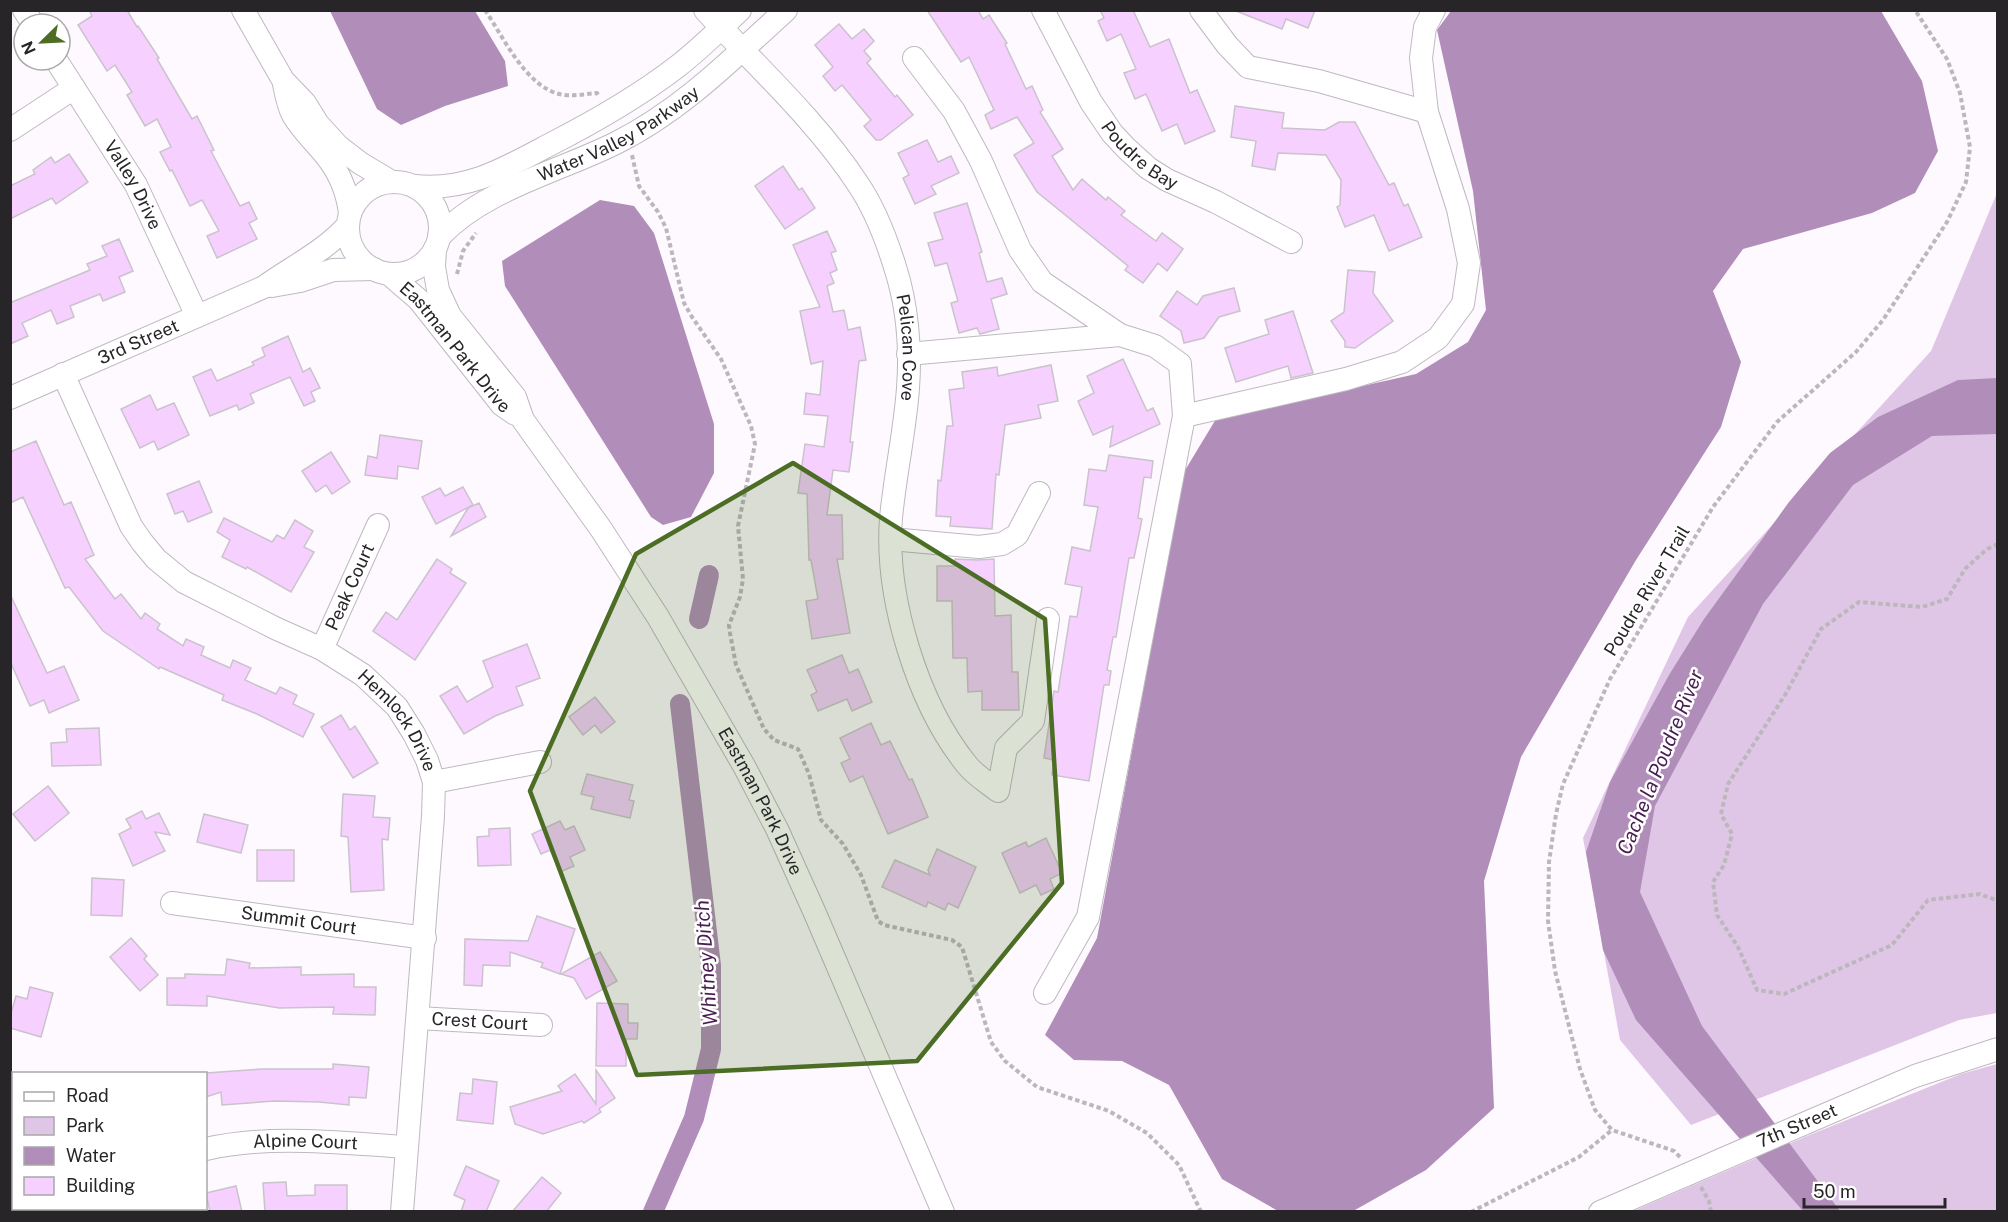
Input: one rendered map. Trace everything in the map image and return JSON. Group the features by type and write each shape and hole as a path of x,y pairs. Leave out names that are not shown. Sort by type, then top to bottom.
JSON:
{"street":[{"path":"243,10 283,80 305,103 318,124 338,146 360,164 390,181"},
{"name":"Pelican Cove","path":"705,10 831,146 867,200 881,230 895,268 906,320 908,354 908,388 893,501 891,539 894,591 900,620 909,652 943,730 968,766 998,791 1006,748 1033,721 1048,619"},
{"name":"Water Valley Parkway","path":"415,186 435,188 457,186 482,179 608,113 679,65 740,10"},
{"name":"Water Valley Parkway","path":"437,243 453,222 490,198 624,138 692,93 786,10"},
{"name":"Poudre Bay","path":"1043,10 1091,102 1112,133 1126,148 1148,168 1167,180 1216,202 1291,242"},
{"path":"1201,10 1227,45 1248,67 1319,81 1427,112"},
{"path":"1184,416 1346,379 1402,362 1438,338 1462,304 1469,263 1458,209 1427,112 1421,58 1425,27 1434,10"},
{"path":"914,58 954,111 981,161 1020,250 1042,282 1120,335 1155,346 1180,364 1184,416 1088,917 1046,993"},
{"name":"Valley Drive","path":"64,72 142,196 197,316"},
{"path":"283,80 291,113 305,133 331,161 340,177 348,196 349,238 362,262 381,272 403,273 417,268 428,259 437,243 440,224 433,203 415,186 403,182 390,181 376,184 364,192 355,202 349,219"},
{"path":"10,130 74,88"},
{"name":"3rd Street","path":"10,398 264,287 322,250 336,238 349,219"},
{"name":"Eastman Park Drive","path":"437,243 434,267 438,290 450,316 515,397 523,420 601,529 658,617 744,766 777,829 943,1212"},
{"name":"3rd Street","path":"264,287 300,281 333,270 381,272"},
{"name":"Eastman Park Drive","path":"381,272 419,300 502,405 523,420"},
{"path":"908,354 1120,335"},
{"name":"Hemlock Drive","path":"63,375 131,526 156,559 184,582 322,649 363,675 397,707 423,751 434,782 434,816 402,1212"},
{"path":"891,539 979,547 1002,544 1017,535 1039,493"},
{"name":"Peak Court","path":"322,649 378,525"},
{"path":"434,782 540,762"},
{"name":"Summit Court","path":"171,903 425,938"},
{"name":"Crest Court","path":"418,1018 541,1025"},
{"name":"7th Street","path":"1600,1212 1915,1076 1998,1049"},
{"name":"Alpine Court","path":"207,1149 241,1143 277,1141 407,1147"}],"path":[{"path":"485,10 526,72 559,94 575,96 597,93 608,113"},
{"name":"Poudre River Trail","path":"1612,1130 1595,1110 1580,1069 1555,972 1548,921 1549,862 1563,784 1610,679 1713,507 1777,422 1856,352 1883,320 1947,222 1961,192 1965,182 1970,147 1960,93 1947,59 1914,10"},
{"path":"624,138 634,159 639,186 658,212 666,228 684,303 722,359 751,426 755,444 738,526 743,579 740,597 729,625 729,633 736,665 764,729 774,741 798,749 809,774 821,820 843,844 861,875 878,921 884,925 952,940 962,947 991,1042 1005,1061 1037,1087 1109,1111 1147,1133 1179,1166 1201,1212"},
{"path":"457,285 457,274 463,251 468,242 482,228"},
{"path":"1998,544 1987,549 1965,569 1947,599 1922,607 1858,602 1821,629 1785,695 1728,784 1721,814 1732,834 1724,865 1713,882 1717,915 1738,947 1757,990 1784,994 1892,945 1928,900 1980,894 1998,901"},
{"path":"1471,1212 1579,1157 1612,1130 1674,1151 1709,1201 1711,1212"}],"highlighted area":[{"path":"793,463 1045,619 1062,883 917,1061 637,1075 530,791 636,554"}],"green space":[{"path":"1997,193 1997,1013 1959,1020 1691,1125 1620,1040 1583,838 1688,617 1931,351"},
{"path":"1997,1064 1997,1211 1631,1212 1807,1136 1961,1074"}],"water":[{"path":"330,11 475,11 505,61 508,86 445,106 401,125 377,109"},
{"path":"1451,11 1881,11 1922,81 1938,151 1915,193 1872,213 1743,249 1713,291 1741,362 1721,427 1636,560 1521,757 1484,881 1494,1108 1426,1170 1355,1210 1278,1211 1222,1179 1169,1085 1122,1061 1074,1060 1045,1035 1097,938 1184,472 1216,419 1416,374 1468,342 1486,310 1473,191 1437,30"},
{"path":"600,200 634,206 654,233 714,424 714,473 691,517 663,525 651,517 505,286 502,261"},
{"name":"Cache la Poudre River","path":"1997,378 1997,434 1932,436 1853,485 1763,604 1655,806 1640,892 1702,1026 1840,1211 1803,1211 1636,1020 1603,950 1586,852 1610,782 1669,675 1704,619 1789,502 1830,453 1878,417 1958,380"}],"building":[{"path":"89,10 127,10 159,58 157,59 192,119 197,116 214,150 211,151 240,206 249,202 257,219 249,223 257,239 217,258 207,236 219,231 202,200 190,206 172,170 170,171 160,152 171,147 157,119 145,126 127,95 132,92 115,65 107,71 78,25 92,16"},
{"path":"927,10 978,10 983,19 989,15 1007,43 1005,44 1026,89 1032,86 1043,110 1040,112 1063,149 1052,156 1073,190 1082,179 1106,200 1108,197 1125,211 1121,215 1156,241 1162,233 1183,249 1167,271 1158,263 1143,283 1125,270 1128,266 1037,192 1014,155 1034,143 1017,117 991,129 985,115 994,110 969,57 961,62"},
{"path":"1100,10 1133,10 1150,47 1169,39 1190,93 1197,90 1215,131 1185,144 1177,124 1162,131 1146,94 1135,99 1124,73 1136,69 1121,34 1107,41 1098,21 1104,18"},
{"path":"1315,10 1308,28 1286,19 1282,29 1236,11"},
{"path":"839,24 852,39 864,29 874,41 864,51 871,59 867,63 913,115 881,140 876,140 864,126 871,120 842,85 835,91 823,76 833,67 815,45"},
{"path":"1235,106 1284,113 1282,128 1325,130 1339,122 1355,122 1389,185 1394,183 1404,206 1408,204 1422,237 1389,251 1374,215 1345,227 1337,207 1340,205 1341,180 1326,155 1278,153 1275,170 1252,166 1256,141 1231,137"},
{"path":"927,140 938,162 951,156 959,173 931,186 936,194 915,204 903,178 909,175 898,153"},
{"path":"69,154 88,182 56,204 52,198 10,219 10,186 35,174 33,170 51,157 55,163"},
{"path":"783,166 799,190 802,188 815,208 785,229 755,186"},
{"path":"967,203 982,252 979,253 987,282 1002,278 1007,294 991,299 999,329 980,334 977,328 959,333 951,303 958,301 947,263 935,266 928,243 943,239 934,213"},
{"path":"827,231 836,251 831,253 837,270 830,273 834,283 827,286 833,312 844,310 848,330 860,327 866,360 859,361 849,472 833,470 827,515 842,515 843,559 837,559 850,633 812,639 806,601 818,599 811,560 809,560 807,494 798,493 805,444 824,447 828,416 804,414 806,393 820,395 823,361 811,364 800,311 820,307 793,245"},
{"path":"119,239 133,271 119,277 125,292 103,301 100,294 70,306 74,317 57,324 51,310 22,323 28,336 10,344 10,299 12,302 90,270 87,264 107,256 102,246"},
{"path":"1348,270 1375,272 1373,293 1393,321 1355,348 1345,347 1345,341 1331,321 1344,312"},
{"path":"1234,288 1240,311 1219,317 1204,338 1184,343 1181,331 1160,316 1177,291 1197,305 1203,296"},
{"path":"1293,311 1313,373 1291,378 1288,366 1236,382 1225,348 1269,334 1265,320"},
{"path":"288,336 303,372 310,368 320,388 311,392 315,401 304,406 290,377 250,394 254,403 239,410 237,405 210,416 193,377 211,369 217,381 254,365 252,362 265,356 262,348"},
{"path":"1123,359 1147,411 1153,408 1160,424 1110,447 1113,426 1093,435 1078,401 1094,393 1087,376"},
{"path":"1051,365 1058,401 1038,405 1041,418 1005,425 999,475 996,474 992,529 950,526 951,517 936,516 938,480 941,481 947,426 953,426 949,390 964,388 962,372 997,367 998,376"},
{"path":"150,395 157,410 174,403 189,435 158,450 154,441 140,448 121,409"},
{"path":"380,435 422,441 418,469 398,466 397,479 365,475 368,456 377,458"},
{"path":"36,441 64,505 71,502 94,555 85,559 115,599 121,594 141,619 145,613 160,624 157,629 183,646 186,639 204,647 201,655 230,668 233,660 251,668 245,680 276,694 280,687 297,695 293,704 314,714 303,737 257,714 222,700 224,695 160,667 159,669 103,631 69,587 65,588 23,497 10,503 10,452"},
{"path":"331,452 350,482 332,494 326,485 316,492 302,471"},
{"path":"1109,455 1153,461 1151,478 1144,477 1138,518 1142,519 1134,558 1129,558 1116,637 1113,637 1107,670 1111,671 1109,685 1104,685 1089,781 1052,775 1054,760 1044,758 1054,691 1058,692 1070,616 1077,617 1082,587 1065,584 1072,547 1090,551 1098,507 1084,505 1089,469 1106,471"},
{"path":"199,481 212,512 188,522 183,511 175,514 167,494"},
{"path":"463,487 473,505 436,524 422,497 440,488 445,496"},
{"path":"479,503 486,517 451,536 468,508"},
{"path":"224,518 272,542 277,535 284,539 295,520 313,531 304,547 314,552 291,592 247,567 246,569 222,557 230,540 217,532"},
{"path":"437,559 452,569 450,573 466,583 415,660 373,631 386,612 397,620"},
{"path":"955,559 994,559 995,616 1011,615 1012,672 1018,672 1019,710 982,710 982,691 968,692 967,658 953,658 952,601 937,601 937,566 955,566"},
{"path":"10,594 47,673 64,666 79,700 49,713 44,700 30,706 10,661"},
{"path":"527,644 540,678 516,687 523,705 495,716 464,734 440,696 457,686 467,702 493,687 483,661"},
{"path":"842,655 849,673 858,669 872,702 852,711 847,699 818,711 811,695 817,692 807,670"},
{"path":"595,697 615,722 601,733 595,725 583,735 569,717"},
{"path":"341,715 350,730 355,726 378,763 353,778 321,727"},
{"path":"871,723 881,745 890,741 909,780 912,779 928,817 888,834 863,776 850,782 841,763 850,759 840,738"},
{"path":"99,728 101,765 52,766 51,743 67,742 66,729"},
{"path":"587,774 633,785 629,800 634,801 630,818 591,809 594,797 581,794"},
{"path":"48,786 69,813 35,841 13,814"},
{"path":"343,794 375,796 373,817 390,818 388,840 382,839 384,890 351,892 348,837 341,836"},
{"path":"142,811 146,819 159,813 170,835 155,832 165,851 133,866 119,834 131,828 126,819"},
{"path":"204,814 248,825 241,853 197,842"},
{"path":"560,821 565,830 574,826 585,850 570,857 574,866 560,872 550,850 541,854 532,834"},
{"path":"510,828 511,865 478,866 477,837 489,836 489,829"},
{"path":"1046,838 1062,873 1050,879 1054,889 1041,895 1036,885 1020,893 1002,853 1026,842 1028,847"},
{"path":"937,849 976,867 958,908 948,903 945,910 928,902 926,907 882,887 895,860 930,875 928,870"},
{"path":"257,850 294,850 294,881 257,881"},
{"path":"92,878 124,880 122,916 91,915"},
{"path":"537,916 575,929 560,974 541,967 543,963 510,952 510,966 483,965 482,986 464,985 465,939 528,941"},
{"path":"131,938 147,956 144,959 158,975 140,991 110,957"},
{"path":"600,952 617,981 586,999 574,978 561,974"},
{"path":"227,959 250,963 249,968 301,967 301,975 354,974 354,987 376,987 375,1015 333,1014 334,1007 279,1008 207,996 207,1006 167,1005 167,978 185,978 185,974 225,975"},
{"path":"30,987 53,993 41,1037 10,1028 10,1017 16,996 27,999"},
{"path":"597,1003 628,1004 628,1023 638,1023 637,1039 626,1039 626,1066 596,1066"},
{"path":"333,1064 369,1067 366,1098 349,1097 349,1105 274,1101 222,1105 221,1092 207,1097 207,1073 262,1069 333,1069"},
{"path":"596,1070 615,1098 599,1109 601,1112 584,1123 582,1121 543,1134 515,1124 510,1107 562,1091 558,1086 575,1074 596,1104"},
{"path":"473,1079 497,1082 493,1124 457,1120 460,1093 472,1094"},
{"path":"466,1166 499,1181 486,1212 461,1212 465,1200 454,1195"},
{"path":"542,1177 561,1193 546,1212 512,1212"},
{"path":"286,1182 287,1196 315,1195 315,1185 347,1185 347,1212 265,1212 263,1183"},
{"path":"236,1186 242,1212 210,1212 207,1193"}],"waterway":[{"name":"Whitney Ditch","path":"699,619 709,575"},
{"name":"Whitney Ditch","path":"653,1212 694,1118 711,1049 711,966 680,704"}]}
